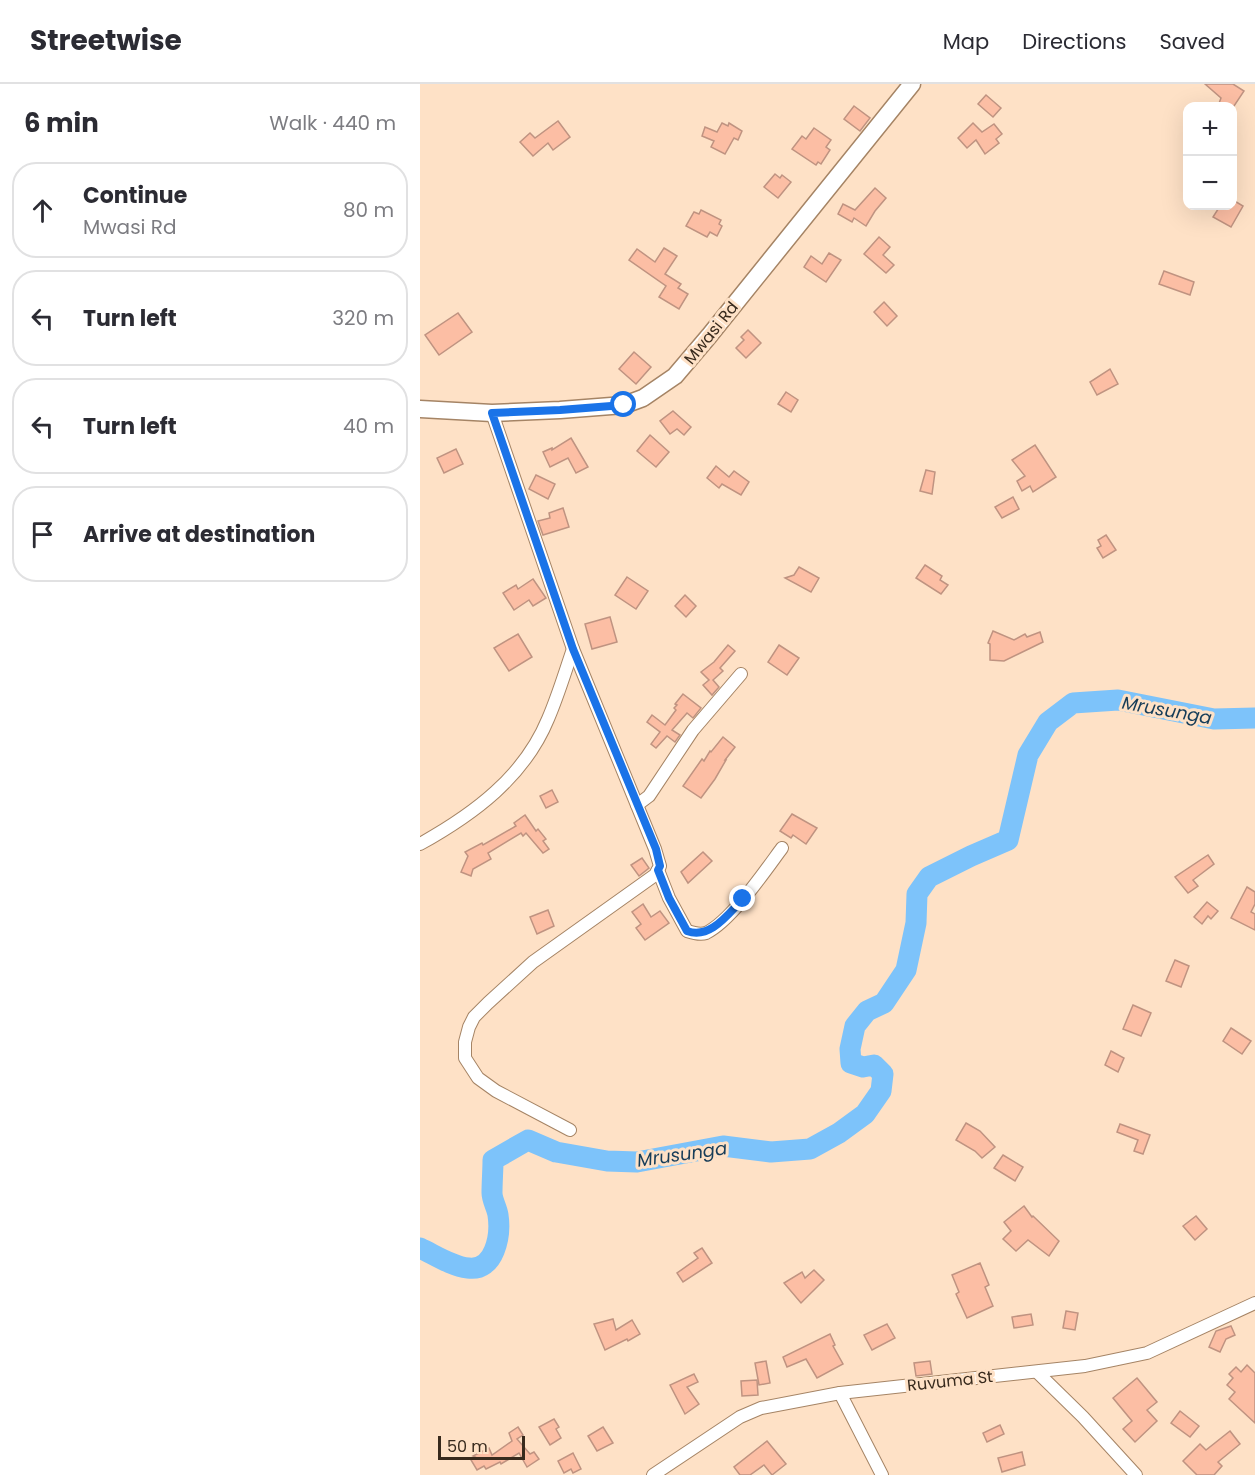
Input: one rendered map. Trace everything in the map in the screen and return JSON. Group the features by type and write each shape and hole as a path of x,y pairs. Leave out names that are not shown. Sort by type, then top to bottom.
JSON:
{"street":[{"name":"Mwasi Rd","path":"420,409 492,413 560,410 624,405 643,398 675,376 912,84"},
{"path":"492,413 573,649 638,805 660,866 655,875 533,962 474,1017 469,1027 465,1042 465,1058 478,1078 496,1091 570,1130"},
{"path":"420,844 473,812 520,768 533,750 549,718 573,649"},
{"path":"638,805 660,782 693,730 741,674"},
{"path":"658,870 669,898 687,931 694,934 704,933 743,899 782,848"},
{"name":"Ruvuma St","path":"653,1475 740,1417 761,1408 840,1393 1085,1366 1147,1353 1255,1302"},
{"path":"1037,1372 1083,1417 1136,1475"},
{"path":"840,1393 882,1475"}],"building":[{"path":"1205,84 1233,84 1244,91 1237,102 1220,102 1221,98"},
{"path":"986,95 1001,108 993,117 978,104"},
{"path":"854,106 870,118 860,131 844,119"},
{"path":"558,121 570,137 553,150 548,143 533,156 520,142 530,133 535,138"},
{"path":"722,123 728,126 729,123 742,131 738,140 734,138 725,154 711,147 714,141 702,136 705,127 717,132"},
{"path":"973,123 982,132 994,124 1002,134 996,139 999,143 985,154 976,140 967,148 958,138"},
{"path":"814,128 831,140 826,147 830,150 821,164 818,162 816,165 792,149 802,136 806,139"},
{"path":"775,174 780,178 782,175 791,182 778,198 764,187"},
{"path":"875,188 886,198 866,226 854,218 852,222 838,214 843,204 855,210"},
{"path":"1237,202 1243,206 1231,227 1213,217 1217,210 1237,210"},
{"path":"701,210 721,220 719,224 722,226 717,236 710,232 707,237 686,226 694,212 699,214"},
{"path":"879,237 890,247 883,255 894,265 886,273 864,254"},
{"path":"664,248 677,256 665,274 681,284 678,288 688,294 679,309 659,297 666,286 629,260 637,249 655,262"},
{"path":"829,253 841,260 826,282 804,267 811,256 822,264"},
{"path":"1164,271 1194,282 1190,295 1159,284"},
{"path":"884,302 897,316 887,326 874,312"},
{"path":"458,313 472,332 439,355 425,335"},
{"path":"748,330 761,343 746,358 736,348 744,340 741,337"},
{"path":"634,352 651,367 636,384 619,369"},
{"path":"1110,369 1118,384 1097,395 1090,382"},
{"path":"786,392 798,400 791,412 778,404"},
{"path":"673,411 691,427 684,435 677,429 670,434 660,421"},
{"path":"650,435 669,452 656,467 637,451"},
{"path":"571,438 588,467 576,473 568,458 550,467 543,452 552,448 552,450"},
{"path":"1035,445 1056,477 1033,492 1030,486 1022,491 1017,481 1025,476 1012,460"},
{"path":"456,449 463,464 444,473 437,458"},
{"path":"716,466 729,477 734,471 749,482 741,495 722,484 719,488 707,478"},
{"path":"926,470 935,472 932,494 920,491"},
{"path":"536,475 555,484 548,499 529,489"},
{"path":"1013,497 1019,509 1002,518 995,507"},
{"path":"563,508 569,527 543,535 538,521 550,518 549,513"},
{"path":"1106,535 1116,550 1103,558 1097,548 1101,546 1098,540"},
{"path":"925,565 942,576 940,580 948,585 941,594 916,578"},
{"path":"799,567 819,578 811,592 785,578 794,575"},
{"path":"627,577 648,591 636,609 615,595"},
{"path":"533,579 546,598 533,606 529,600 514,610 503,593 516,585 518,589"},
{"path":"685,595 696,606 686,617 675,606"},
{"path":"610,617 617,642 592,649 585,624"},
{"path":"993,631 1014,640 1025,634 1027,637 1040,632 1043,642 1004,661 990,660 990,644 988,643"},
{"path":"518,634 532,657 509,671 494,648"},
{"path":"728,645 735,651 720,668 723,671 713,680 719,687 712,695 703,685 709,680 701,672 714,662"},
{"path":"779,645 799,658 787,675 768,662"},
{"path":"683,694 701,708 693,718 687,713 672,730 680,735 675,742 667,736 656,748 651,744 660,732 647,722 652,715 665,725 676,710 674,708 677,705 675,704"},
{"path":"723,737 735,747 701,798 683,786 702,759 704,761"},
{"path":"552,790 558,802 546,808 540,796"},
{"path":"792,814 817,828 806,844 793,835 791,838 780,831"},
{"path":"525,815 536,831 538,829 546,839 543,841 549,849 543,853 526,833 523,836 521,833 488,853 491,859 473,869 471,876 461,872 468,856 465,852 482,843 483,845 516,826 514,823"},
{"path":"703,852 712,861 688,883 681,872"},
{"path":"1208,855 1214,864 1193,880 1198,886 1188,893 1175,877"},
{"path":"642,858 649,868 639,876 631,865"},
{"path":"1247,887 1255,892 1255,904 1251,912 1255,914 1255,930 1231,918"},
{"path":"1207,902 1218,911 1211,919 1208,916 1202,924 1194,917"},
{"path":"643,904 651,917 660,911 669,923 645,940 636,928 641,924 632,912"},
{"path":"548,910 554,926 537,934 530,917"},
{"path":"1175,960 1189,966 1181,987 1166,981"},
{"path":"1133,1005 1151,1013 1141,1036 1123,1029"},
{"path":"1231,1028 1251,1041 1242,1054 1223,1041"},
{"path":"1111,1051 1124,1058 1118,1072 1105,1065"},
{"path":"966,1123 980,1131 995,1147 982,1158 956,1140"},
{"path":"1120,1124 1150,1135 1143,1154 1134,1151 1138,1140 1117,1132"},
{"path":"1003,1155 1023,1167 1015,1181 994,1168"},
{"path":"1024,1206 1032,1217 1059,1241 1049,1256 1028,1240 1016,1251 1003,1239 1011,1231 1004,1222"},
{"path":"1196,1216 1207,1229 1195,1240 1183,1226"},
{"path":"702,1248 712,1263 683,1282 677,1273 698,1258 694,1253"},
{"path":"980,1263 989,1285 985,1287 993,1306 967,1318 956,1294 959,1292 952,1275"},
{"path":"814,1270 824,1280 801,1303 784,1283 802,1272 805,1278"},
{"path":"1066,1311 1078,1313 1075,1330 1063,1328"},
{"path":"1031,1314 1033,1325 1014,1328 1012,1317"},
{"path":"613,1319 616,1330 632,1320 640,1334 605,1350 594,1324"},
{"path":"887,1324 895,1338 872,1350 864,1335"},
{"path":"1231,1326 1235,1335 1226,1339 1220,1352 1209,1347 1216,1331"},
{"path":"830,1334 835,1345 833,1346 843,1364 817,1378 806,1359 787,1367 783,1357"},
{"path":"766,1361 770,1383 759,1385 755,1363"},
{"path":"930,1361 932,1374 916,1376 914,1363"},
{"path":"1247,1365 1255,1373 1255,1423 1229,1399 1235,1392 1227,1385 1233,1378 1229,1374 1236,1367 1241,1372"},
{"path":"694,1374 698,1382 687,1387 699,1404 685,1414 670,1385"},
{"path":"1137,1378 1157,1402 1147,1410 1157,1421 1135,1442 1123,1429 1132,1421 1113,1398"},
{"path":"757,1380 758,1395 742,1396 741,1381"},
{"path":"1180,1411 1199,1426 1190,1437 1171,1423"},
{"path":"554,1419 559,1427 556,1429 561,1438 550,1445 539,1427"},
{"path":"1000,1425 1004,1434 987,1442 983,1433"},
{"path":"518,1427 523,1435 517,1439 530,1454 534,1452 539,1459 527,1467 519,1453 501,1464 500,1462 486,1469 484,1466 477,1470 471,1460 475,1457 473,1456 489,1448 492,1455 512,1441 509,1433"},
{"path":"603,1427 613,1443 597,1451 588,1436"},
{"path":"1230,1431 1240,1444 1218,1462 1222,1466 1214,1475 1197,1475 1183,1461 1200,1444 1206,1450"},
{"path":"767,1441 786,1464 772,1475 764,1465 750,1475 740,1475 734,1467"},
{"path":"1022,1452 1025,1465 1002,1472 998,1458"},
{"path":"573,1453 581,1469 573,1473 571,1469 564,1473 558,1461"}],"waterway":[{"name":"Mrusunga","path":"420,1248 462,1267 477,1268 484,1264 490,1258 497,1242 499,1223 492,1193 493,1160 528,1140 556,1152 607,1161 637,1162 723,1146 771,1152 810,1149 839,1133 865,1114 881,1091 883,1074 874,1065 863,1067 851,1063 850,1049 855,1026 867,1011 884,1003 906,970 916,923 917,894 929,877 1008,840 1028,755 1048,722 1073,703 1118,700 1214,719 1255,718"}],"route":[{"path":"624,405 492,413 573,649 656,849 660,866 658,870 669,898 687,931 694,934 704,933 743,899"}]}
